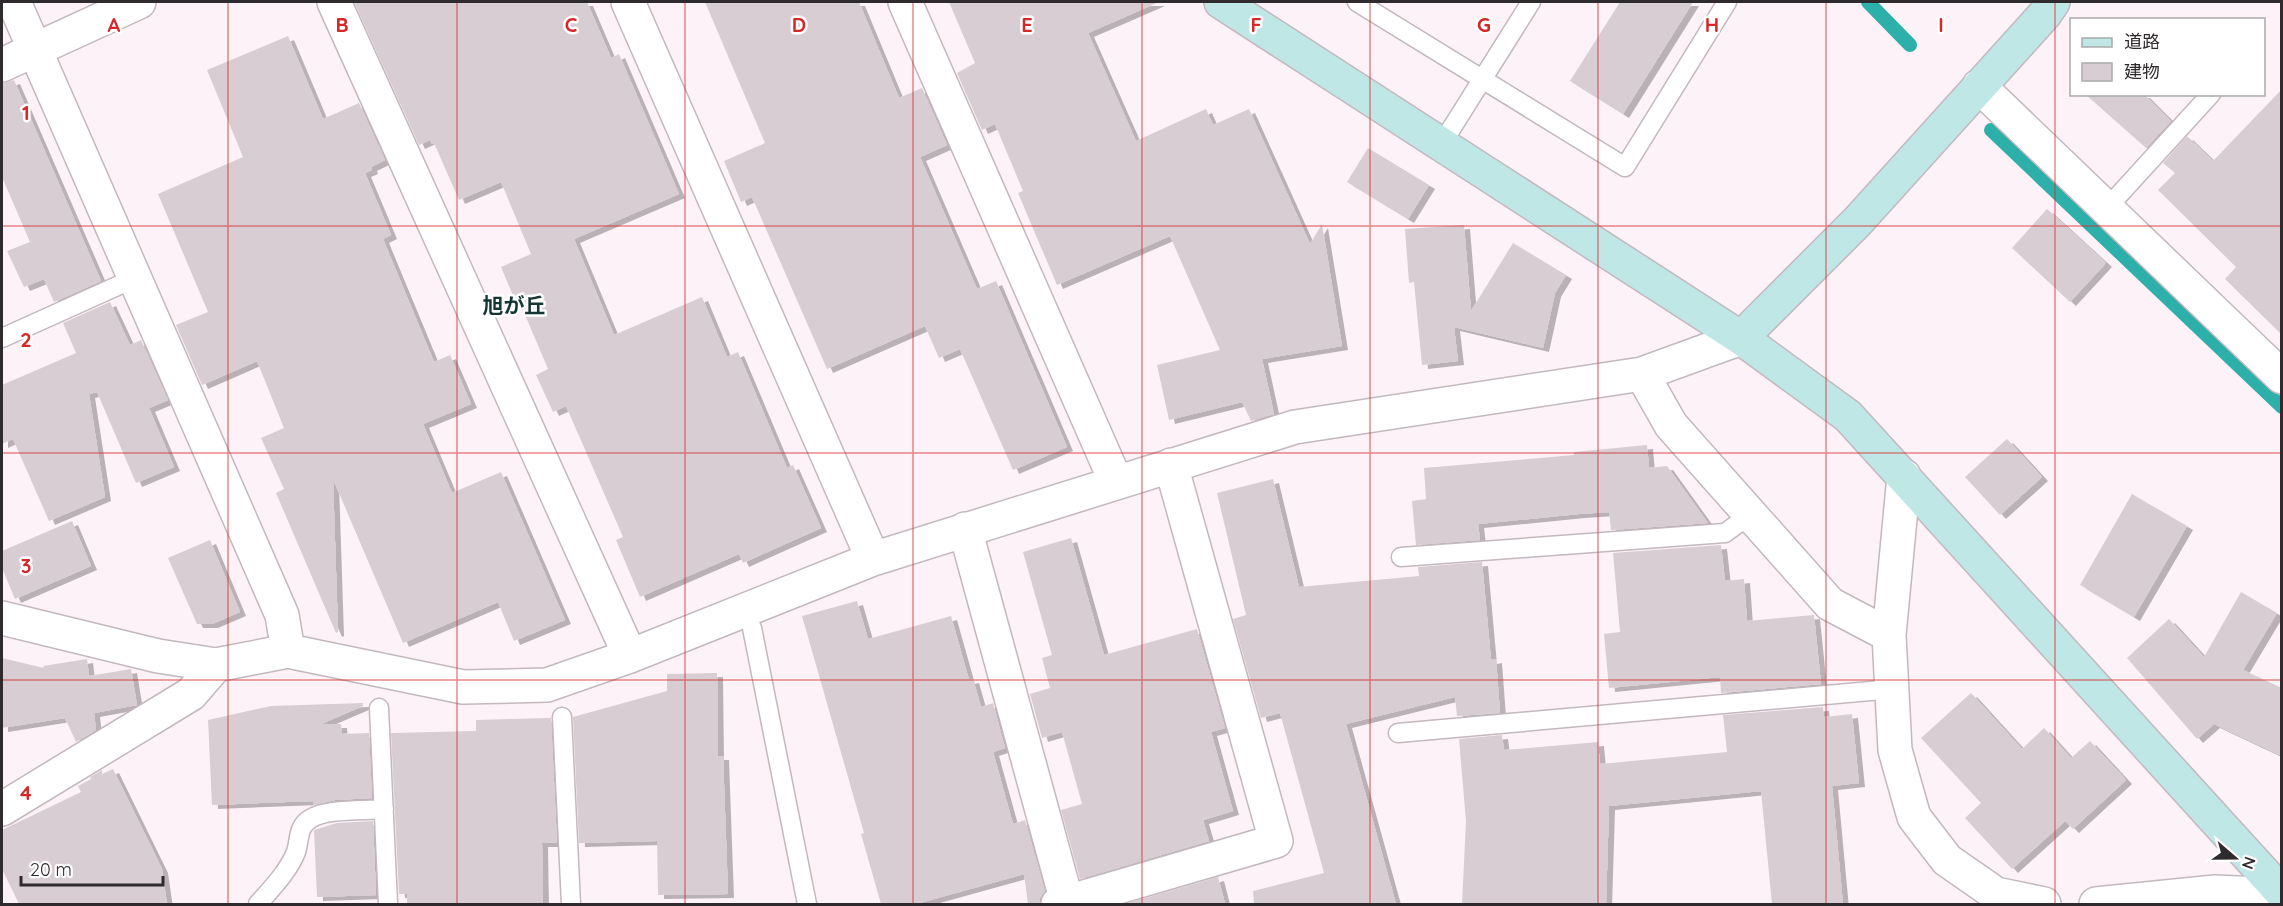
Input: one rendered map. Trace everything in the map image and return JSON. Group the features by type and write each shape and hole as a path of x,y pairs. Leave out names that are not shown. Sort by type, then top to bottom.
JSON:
{"street":[{"path":"14,2 282,615 288,651"},
{"path":"2,65 139,2"},
{"path":"334,2 630,656"},
{"path":"628,2 873,559"},
{"path":"905,2 1116,482"},
{"path":"1221,2 1741,338 1848,416 2282,894"},
{"path":"2,618 158,656 216,665 288,651 463,687 547,684 630,656 873,559 1295,427 1642,374 1741,338 1857,222 2045,14 2053,2"},
{"path":"1979,86 2282,377"},
{"path":"1642,374 1671,425 1830,604 1889,635"},
{"path":"965,529 1063,903 1276,841 1171,465"},
{"path":"1904,476 1889,635 1895,750 1914,817 1947,860 1996,894 2044,904"},
{"path":"2,809 191,694 216,665"},
{"path":"2096,904 2215,892 2282,894"}],"lane":[{"path":"1357,2 1624,167 1727,2"},
{"path":"1441,145 1484,80 1530,2"},
{"path":"2107,208 2209,96"},
{"path":"2,338 135,278"},
{"path":"1401,557 1725,533 1751,514"},
{"path":"752,628 807,904"},
{"path":"1398,733 1893,689"},
{"path":"378,708 388,904"},
{"path":"562,717 571,904"},
{"path":"258,904 283,875 296,851 299,832 310,819 333,812 384,809"}],"building":[{"path":"354,2 587,2 611,58 619,54 679,194 574,239 614,335 702,297 727,357 738,352 787,468 793,465 821,528 743,563 739,554 640,597 616,540 623,537 566,406 553,412 536,375 548,369 520,303 517,305 501,267 531,254 501,182 459,200 434,143 432,144 430,140 419,145"},
{"path":"705,2 859,2 899,98 922,88 947,145 920,157 977,289 996,281 1067,447 1013,470 960,349 939,358 925,326 827,369 752,197 741,202 724,161 765,143"},
{"path":"949,2 1159,2 1088,33 1136,141 1206,109 1213,125 1249,109 1310,244 1322,224 1342,346 1262,359 1274,414 1251,421 1242,402 1169,420 1157,365 1220,350 1170,236 1057,285 1018,193 1023,191 995,124 982,130 957,73 975,63"},
{"path":"1620,2 1693,2 1623,114 1570,81"},
{"path":"288,36 323,119 359,103 385,160 365,173 391,235 383,239 434,362 450,355 471,404 423,424 452,493 501,472 565,620 514,641 498,602 403,643 333,479 338,632 336,633 276,493 284,489 261,438 284,428 257,361 202,385 176,325 208,312 158,194 243,157 207,70"},
{"path":"14,80 101,281 54,302 44,279 24,287 7,251 30,242 2,177 2,84"},
{"path":"2282,89 2282,335 2225,279 2236,267 2158,190 2175,173 2163,163 2187,136 2213,161"},
{"path":"2087,96 2146,96 2171,121 2146,148"},
{"path":"1368,148 1429,185 1408,219 1347,182"},
{"path":"2047,209 2106,263 2070,302 2012,248"},
{"path":"1464,225 1471,311 1513,243 1566,275 1555,293 1543,348 1454,327 1458,361 1422,365 1414,282 1409,283 1405,229"},
{"path":"110,302 130,345 141,340 168,400 149,408 174,467 136,483 97,392 89,394 105,497 49,521 13,439 2,444 2,385 76,353 63,323"},
{"path":"2007,439 2042,477 2000,515 1965,477"},
{"path":"1647,445 1649,468 1667,466 1708,523 1611,530 1609,512 1579,514 1478,524 1480,540 1416,545 1412,501 1426,499 1424,468 1574,455 1574,452"},
{"path":"1273,479 1299,587 1419,576 1418,567 1482,562 1491,660 1496,659 1500,713 1457,716 1455,697 1346,724 1396,904 1254,904 1253,891 1324,873 1280,713 1261,718 1233,619 1246,615 1217,493"},
{"path":"2132,494 2187,526 2134,617 2080,585"},
{"path":"72,521 91,566 15,599 2,568 2,551"},
{"path":"1071,538 1104,655 1197,629 1225,728 1211,732 1233,811 1203,820 1209,841 1080,879 1061,810 1082,804 1062,732 1042,738 1030,694 1050,688 1042,658 1052,655 1023,552"},
{"path":"210,540 240,612 212,624 197,624 168,558"},
{"path":"1721,545 1725,581 1744,579 1747,621 1814,615 1821,684 1721,693 1720,677 1609,688 1604,634 1620,632 1613,553"},
{"path":"2241,592 2277,613 2243,670 2282,688 2282,756 2214,724 2197,739 2127,658 2169,619 2204,657"},
{"path":"857,601 868,639 951,616 969,680 973,679 981,707 993,703 1005,748 993,752 1013,824 1025,820 1045,891 1040,898 1040,904 1028,904 1024,874 916,904 881,904 861,834 864,833 802,616"},
{"path":"2,658 44,668 43,666 87,659 89,676 131,669 137,705 94,713 96,730 76,742 65,718 2,728"},
{"path":"717,673 718,756 723,756 728,894 658,895 657,841 579,843 573,717 667,691 667,674"},
{"path":"1971,693 2022,749 2044,728 2071,758 2090,741 2126,780 2073,829 2065,821 2012,869 1965,818 1981,803 1921,738"},
{"path":"363,703 363,706 321,724 341,724 342,734 369,733 372,798 335,800 314,805 313,801 212,805 208,720 271,706"},
{"path":"1823,707 1824,717 1852,714 1859,783 1832,786 1843,904 1772,904 1761,791 1609,806 1606,904 1462,904 1466,821 1459,739 1502,735 1504,750 1598,742 1600,764 1727,752 1723,715"},
{"path":"551,718 557,843 542,843 543,904 407,904 407,894 399,894 391,733 476,731 476,720"},
{"path":"113,769 162,869 167,904 19,904 2,869 2,830 81,792 78,786 91,779 90,777 102,770 102,774"},
{"path":"373,821 376,895 317,897 314,830 337,823"},
{"path":"1218,877 1225,904 1125,904"}],"waterway":[{"path":"1868,2 1910,45"},
{"path":"1991,130 2282,407"}],"district":[{"name":"旭が丘","path":"514,306"}]}
